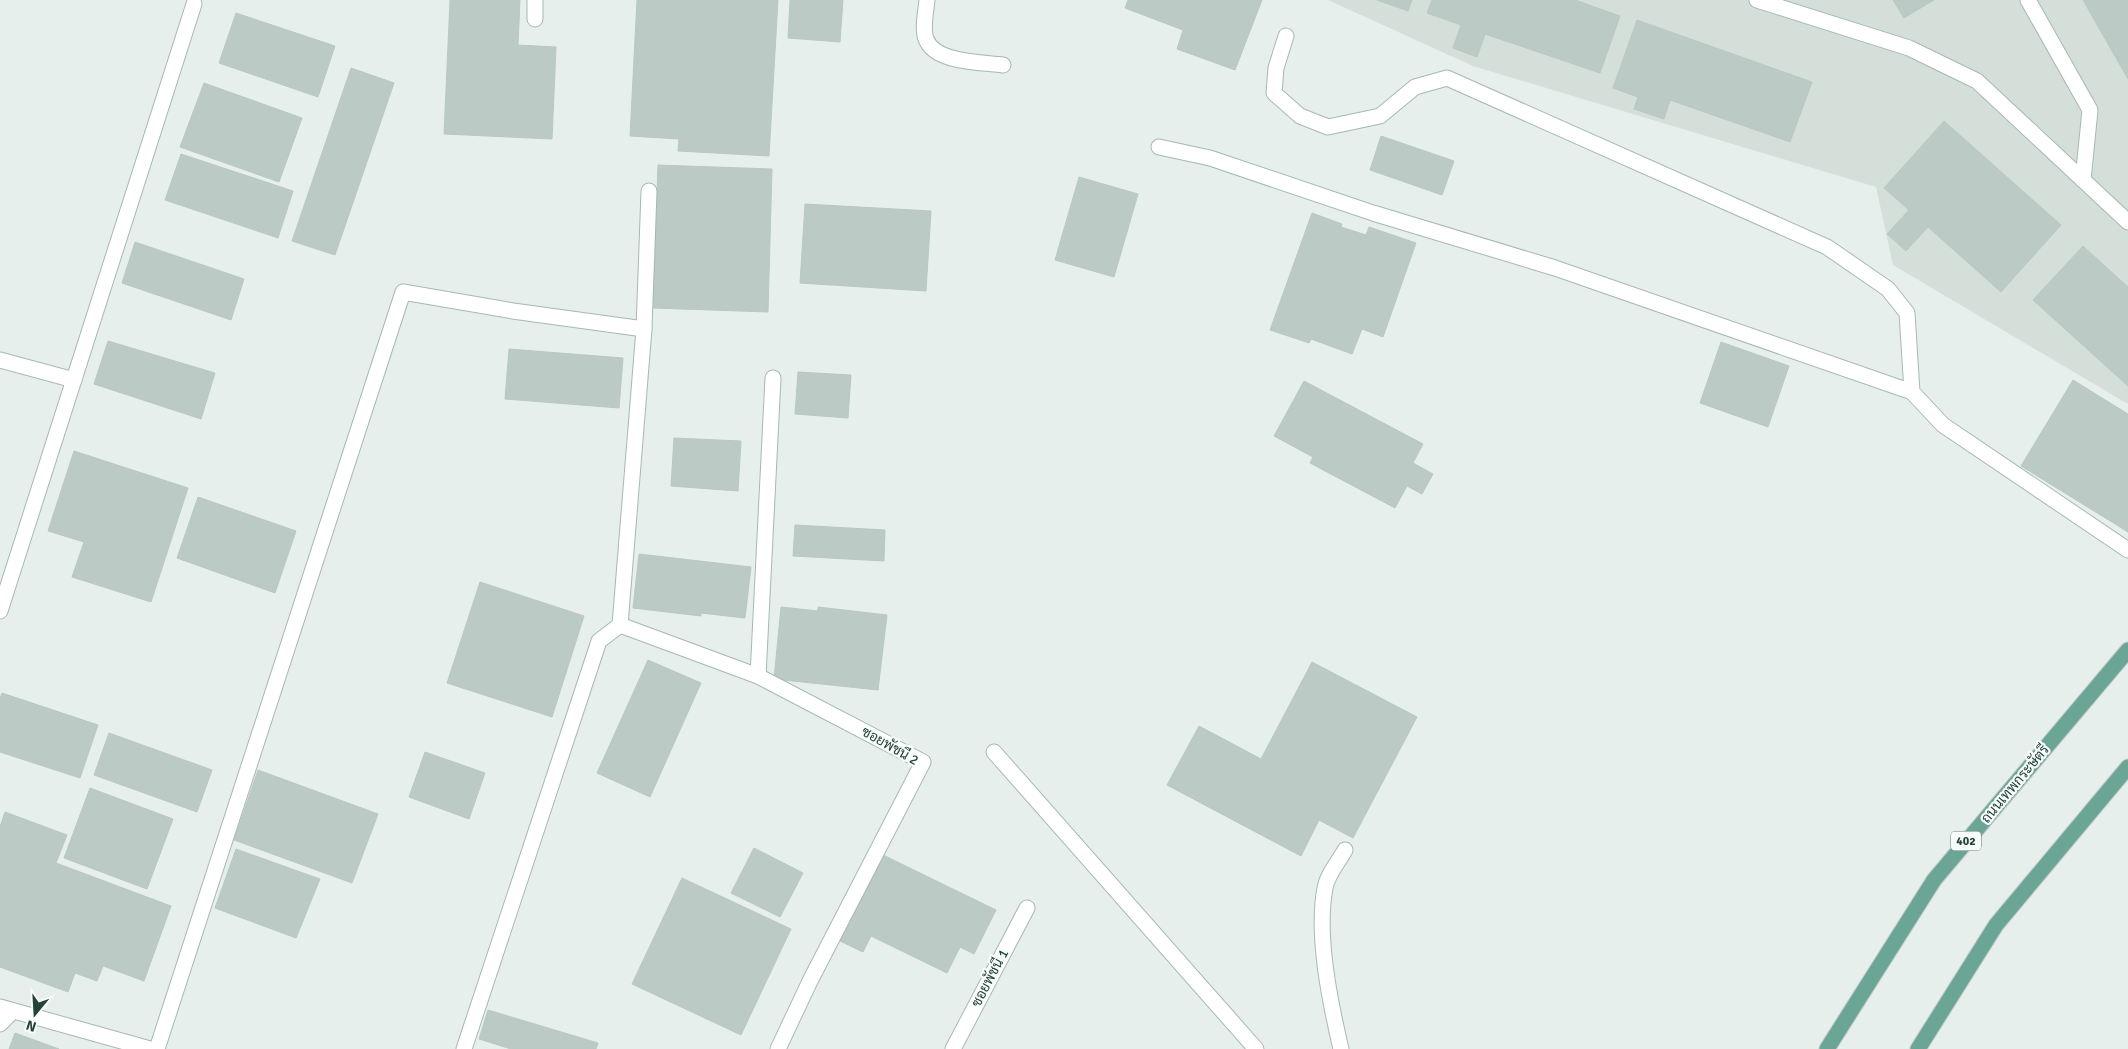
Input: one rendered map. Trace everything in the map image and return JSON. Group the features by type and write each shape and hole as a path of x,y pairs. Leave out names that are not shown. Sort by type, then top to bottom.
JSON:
{"main road":[{"name":"ถนนเทพกระษัตรี","path":"1827,1049 1934,880 2128,650"},
{"path":"1918,1049 1996,924 2128,767"}],"street":[{"path":"535,0 535,19"},
{"path":"927,0 925,37 932,50 948,58 1003,65"},
{"path":"1757,0 1909,48 1977,81 2128,222"},
{"path":"2028,0 2090,110 2082,180"},
{"path":"0,611 194,4"},
{"path":"1286,36 1276,68 1274,93 1300,116 1328,126 1380,116 1415,87 1447,78 1827,247 1888,289 1907,314 1912,392"},
{"path":"1159,147 1210,158 1373,213 1555,268 1912,392 1943,425 2128,550"},
{"path":"464,1049 598,641 620,625 644,329 649,191"},
{"path":"157,1049 403,292 513,311 644,329"},
{"path":"0,360 74,380"},
{"path":"758,676 773,378"},
{"name":"ซอยพัชนี 2","path":"620,625 758,676 923,762 810,981 778,1049"},
{"path":"994,752 1256,1049"},
{"path":"1341,1049 1329,995 1323,926 1325,886 1345,850"},
{"name":"ซอยพัชนี 1","path":"953,1049 1027,908"},
{"path":"0,1024 6,1009 150,1049"}],"shaded area":[{"path":"1328,0 2128,0 2128,404 1893,265 1876,187 1473,66"}],"building":[{"path":"450,0 520,0 518,45 556,47 552,139 444,134"},
{"path":"637,0 778,0 769,156 678,151 679,139 630,136"},
{"path":"790,0 843,0 840,42 788,38"},
{"path":"1128,0 1262,0 1235,70 1177,49 1183,30 1125,8"},
{"path":"1377,0 1412,0 1408,11"},
{"path":"1432,0 1575,0 1620,16 1600,73 1485,34 1477,57 1453,48 1461,25 1427,13"},
{"path":"1893,0 1934,0 1904,18"},
{"path":"2083,0 2128,0 2128,79"},
{"path":"236,13 335,46 318,97 219,63"},
{"path":"1637,20 1812,82 1790,142 1670,100 1664,119 1634,109 1638,97 1613,88"},
{"path":"351,68 394,83 335,255 292,241"},
{"path":"204,83 302,118 279,182 180,147"},
{"path":"1944,121 2061,225 2001,292 1928,227 1906,251 1887,234 1909,210 1884,188"},
{"path":"1381,136 1454,161 1442,195 1370,170"},
{"path":"181,154 293,191 278,238 165,200"},
{"path":"658,165 772,169 768,312 653,308"},
{"path":"1079,177 1138,194 1114,277 1055,260"},
{"path":"805,204 931,211 926,291 800,283"},
{"path":"1312,213 1342,224 1341,227 1366,235 1369,227 1416,243 1383,337 1362,329 1352,354 1311,339 1309,343 1270,330"},
{"path":"135,242 244,279 231,320 122,283"},
{"path":"2083,246 2128,287 2128,386 2033,300"},
{"path":"108,341 215,373 201,419 94,384"},
{"path":"1721,342 1789,366 1768,427 1700,403"},
{"path":"509,349 623,358 619,408 505,399"},
{"path":"798,372 851,375 848,418 795,414"},
{"path":"2073,380 2128,414 2128,532 2021,466"},
{"path":"1304,381 1423,444 1413,463 1433,474 1422,494 1407,486 1395,508 1310,463 1313,457 1274,436"},
{"path":"674,438 741,441 738,491 671,486"},
{"path":"74,451 188,488 151,602 72,577 84,542 48,531"},
{"path":"198,497 296,531 275,593 177,558"},
{"path":"795,525 885,530 884,561 793,556"},
{"path":"639,554 751,567 745,618 701,613 701,616 633,608"},
{"path":"480,582 584,616 552,717 447,683"},
{"path":"781,607 818,611 818,607 887,615 878,690 774,679"},
{"path":"648,660 701,683 650,797 597,773"},
{"path":"1312,662 1417,717 1353,838 1319,820 1301,856 1167,785 1199,726 1261,759"},
{"path":"2,693 98,725 80,778 0,752 0,699"},
{"path":"109,733 212,770 197,812 94,775"},
{"path":"425,752 485,773 469,819 409,797"},
{"path":"258,770 378,814 352,883 234,840"},
{"path":"90,788 173,819 147,889 64,858"},
{"path":"5,812 67,835 56,863 171,906 144,981 103,966 97,981 75,973 68,992 0,967 0,827"},
{"path":"754,848 803,873 780,917 731,893"},
{"path":"236,849 320,879 296,938 215,908"},
{"path":"883,855 996,910 974,954 960,947 947,973 871,936 863,952 840,941"},
{"path":"682,878 791,929 741,1035 632,984"},
{"path":"488,1010 598,1043 596,1049 511,1049 479,1039"},
{"path":"15,1033 59,1049 9,1049"}]}
